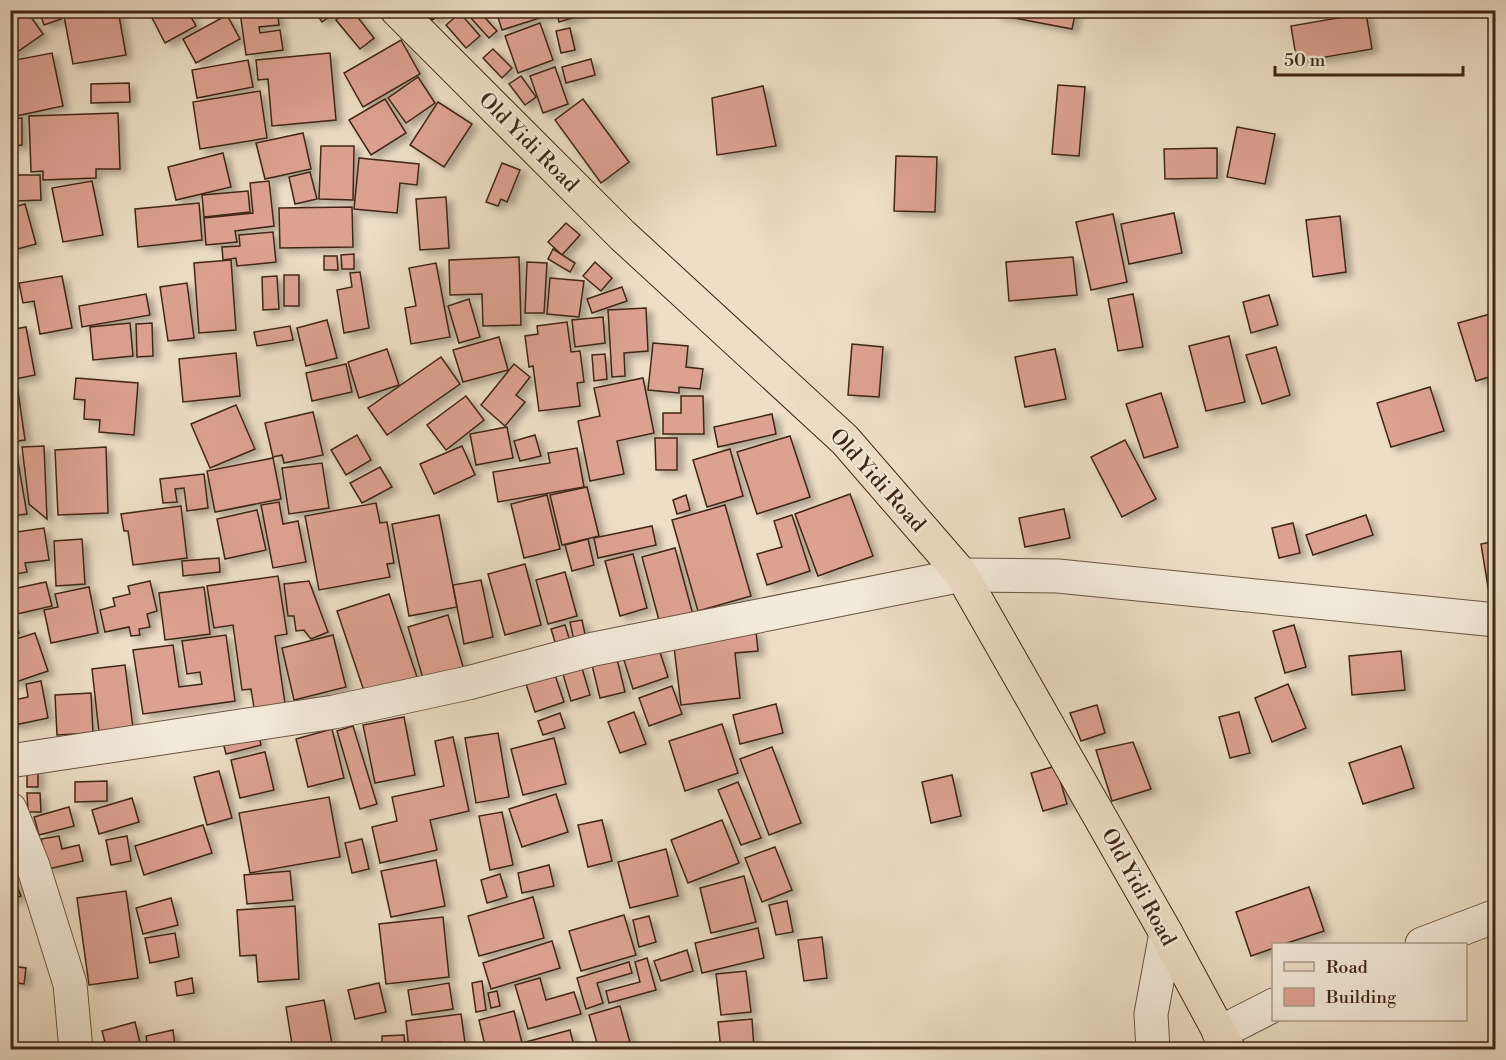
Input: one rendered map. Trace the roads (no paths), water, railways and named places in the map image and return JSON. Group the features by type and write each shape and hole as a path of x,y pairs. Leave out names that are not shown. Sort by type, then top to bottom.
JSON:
{"main road":[{"name":"Old Yidi Road","path":"397,10 622,235 845,440 962,575 1166,933 1224,1041"}],"street":[{"path":"10,761 334,712 468,683 594,649 962,575 1058,576 1496,620"},
{"path":"10,809 33,866 70,984 76,1050"},
{"path":"1427,943 1496,916"},
{"path":"1153,1050 1152,1014 1166,933"},
{"path":"1224,1041 1272,1006"}]}
